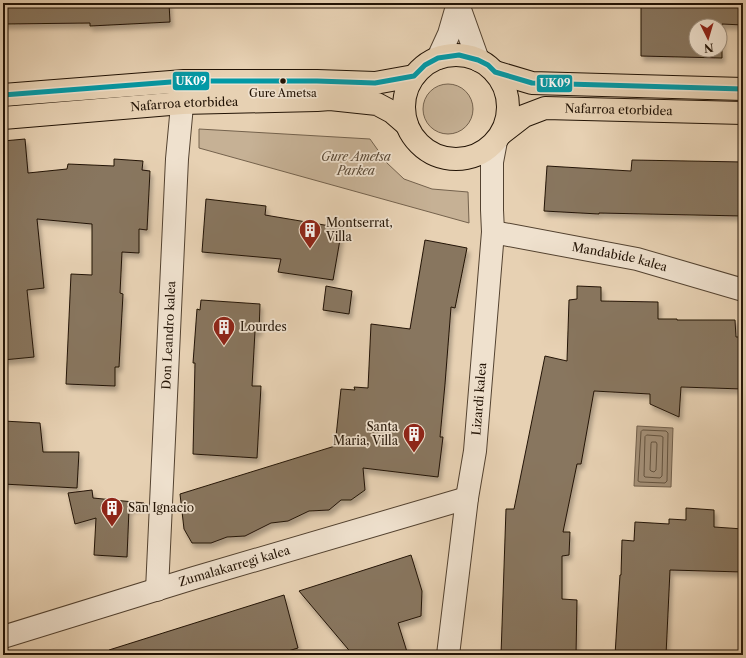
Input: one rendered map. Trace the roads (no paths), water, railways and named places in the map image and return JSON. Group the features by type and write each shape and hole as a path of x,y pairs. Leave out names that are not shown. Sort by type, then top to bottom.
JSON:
{"highway":[{"path":"458,55 487,66 507,94 508,114 499,137 482,153 465,159 447,158 430,152 416,140 407,125 403,108 406,92 414,76 424,65 438,58 458,55"},
{"name":"Nafarroa etorbidea","path":"487,66 532,83 743,89"},
{"name":"Nafarroa etorbidea","path":"3,95 184,81 309,81 375,83 414,76"},
{"name":"Nafarroa etorbidea","path":"3,118 182,103 330,99 377,104 392,112 407,125"},
{"name":"Nafarroa etorbidea","path":"499,137 524,116 545,108 743,113"}],"street":[{"path":"438,58 449,34 458,4"},
{"path":"458,4 487,66"},
{"name":"Don Leandro kalea","path":"156,590 177,159 184,81"},
{"name":"Lizardi kalea","path":"448,655 467,498 475,451 493,232 492,162 499,137"},
{"name":"Mandabide kalea","path":"493,232 637,259 743,290"},
{"name":"Zumalakarregi kalea","path":"3,637 467,498"}],"water":[{"path":"637,426 673,428 671,487 634,486"}],"place":[{"name":"Gure Ametsa","path":"283,81"},
{"name":"Montserrat, Villa","path":"310,250"},
{"name":"Lourdes","path":"224,346"},
{"name":"Santa Maria, Villa","path":"414,454"},
{"name":"San Ignacio","path":"112,528"}],"park label":[{"name":"Gure Ametsa Parkea","path":"356,164"}]}
